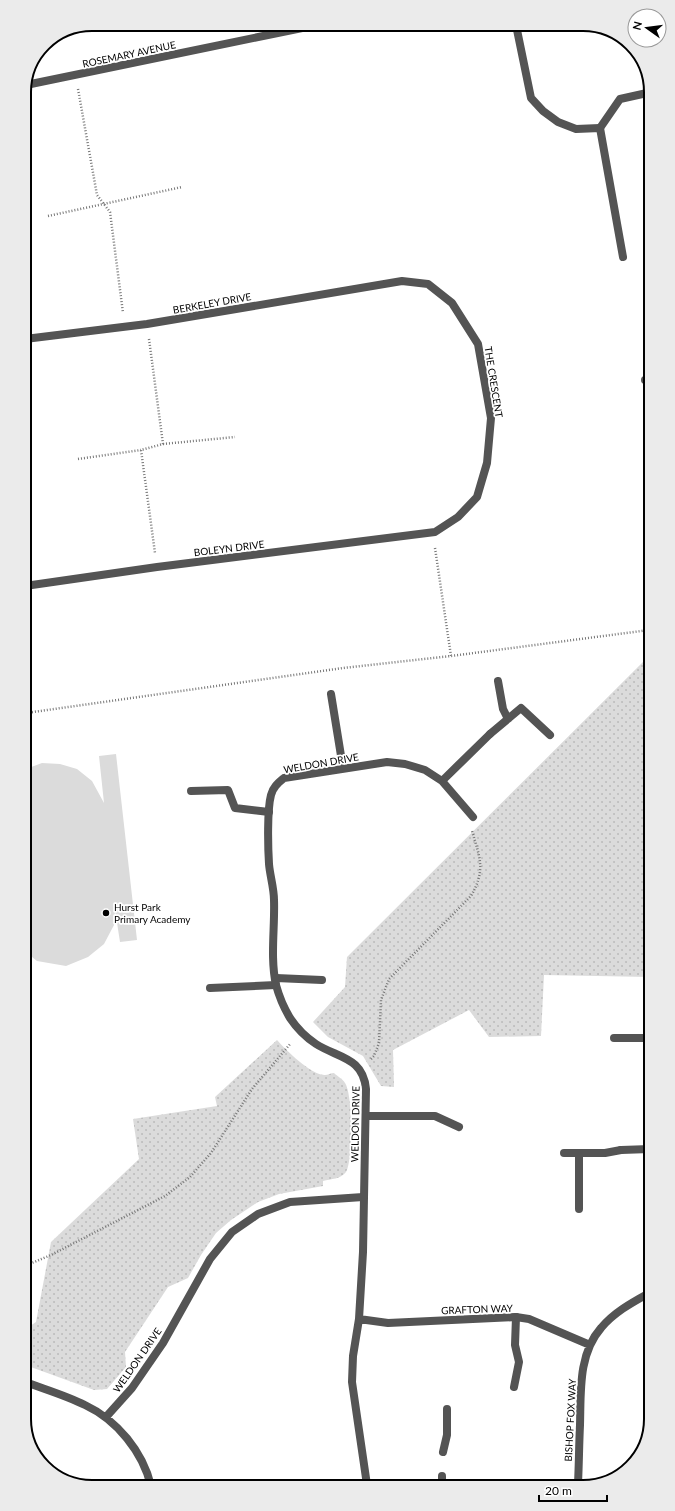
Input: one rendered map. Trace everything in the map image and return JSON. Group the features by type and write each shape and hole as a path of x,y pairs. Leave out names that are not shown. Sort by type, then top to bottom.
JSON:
{"street":[{"name":"ROSEMARY AVENUE","path":"32,84 288,31"},
{"path":"517,31 531,98 543,111 558,122 576,129 600,128"},
{"path":"624,257 600,128 620,99 644,94"},
{"name":"BERKELEY DRIVE","path":"31,338 146,324 402,281"},
{"name":"THE CRESCENT","path":"402,281 428,284 452,303 478,344 492,418 487,463 477,497 458,517 432,533"},
{"name":"BOLEYN DRIVE","path":"31,585 157,567 432,533"},
{"path":"498,680 503,709 508,719"},
{"path":"330,694 342,768"},
{"path":"442,781 490,734 521,708 550,735"},
{"name":"WELDON DRIVE","path":"106,1417 132,1388 163,1343 210,1259 232,1232 258,1214 290,1202 363,1197 366,1116 365,1079 360,1069 351,1061 315,1044 291,1019 283,1005 276,981 274,952 274,899 269,864 269,812 271,794 276,784 284,778 342,768 387,762 405,764 425,770 442,781 473,817"},
{"path":"191,791 228,790 235,808 269,812"},
{"path":"210,988 276,981 322,980"},
{"path":"614,1038 644,1038"},
{"path":"366,1116 435,1116 459,1127"},
{"path":"564,1153 605,1153 621,1150 644,1149"},
{"path":"579,1153 579,1210"},
{"path":"363,1197 363,1252 352,1382 366,1480"},
{"name":"BISHOP FOX WAY","path":"578,1480 581,1384 590,1345 600,1329 616,1314 644,1296"},
{"path":"514,1387 519,1362 515,1345 516,1317"},
{"name":"GRAFTON WAY","path":"358,1319 388,1323 516,1317 529,1319 590,1345"},
{"path":"31,1384 68,1397 86,1405 106,1417 126,1436 136,1452 149,1480"},
{"path":"443,1452 447,1435 447,1409"}],"path":[{"path":"75,75 97,195 102,204 110,212 125,327"},
{"path":"48,216 182,187"},
{"path":"146,324 163,444"},
{"path":"78,459 141,450 163,444 235,437"},
{"path":"141,450 157,567"},
{"path":"432,533 451,656"},
{"path":"31,712 343,668 451,656 644,631"},
{"path":"360,1069 374,1056 379,1043 381,1000 389,979 471,896 478,884 481,864 472,830 473,817"},
{"path":"31,1263 51,1255 165,1196 190,1177 212,1152 252,1089 302,1031"}],"shaded area":[{"path":"644,661 644,977 544,975 541,1036 489,1037 469,1010 393,1050 394,1087 381,1086 363,1056 328,1037 313,1022 345,987 347,957"},
{"path":"116,754 137,940 120,942 115,910 114,925 104,944 88,957 66,966 37,961 31,956 31,767 42,763 60,764 77,769 92,781 104,803 99,756"},
{"path":"277,1040 306,1067 319,1074 325,1075 334,1073 345,1083 350,1100 351,1113 350,1155 346,1172 339,1177 323,1181 323,1186 279,1194 258,1202 231,1220 216,1233 188,1278 168,1287 125,1352 126,1367 107,1389 94,1390 31,1367 31,1325 36,1322 51,1242 139,1159 133,1119 217,1106 215,1097"}],"place":[{"name":"Hurst Park Primary Academy","path":"106,913"}]}
